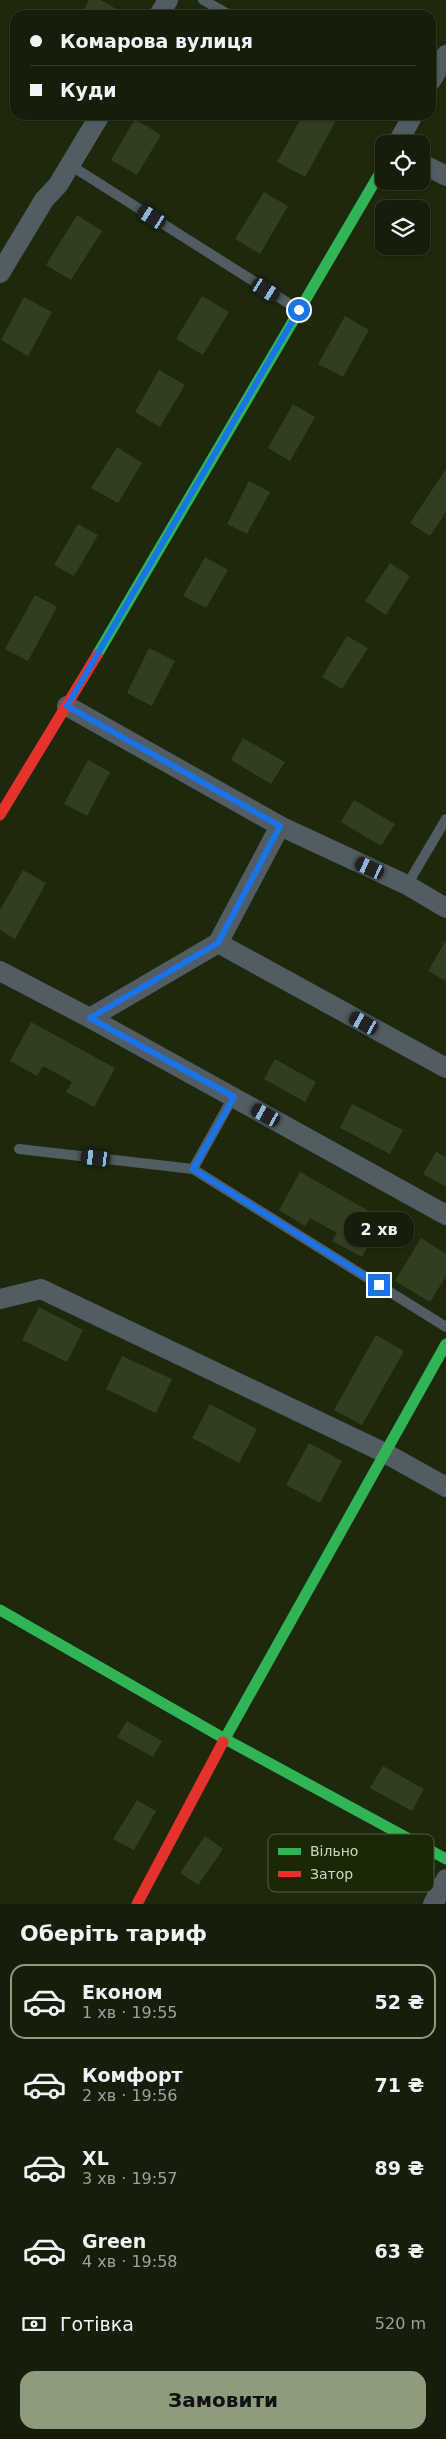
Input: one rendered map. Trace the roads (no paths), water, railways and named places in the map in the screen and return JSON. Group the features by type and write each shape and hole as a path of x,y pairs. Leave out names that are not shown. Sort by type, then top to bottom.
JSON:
{"street":[{"path":"436,72 446,55"},
{"path":"0,274 44,200 58,185 97,120"},
{"path":"402,135 409,120"},
{"path":"430,168 446,176"},
{"path":"0,815 67,706 375,181"},
{"path":"67,706 280,826 407,884 446,908"},
{"path":"90,1018 218,943 280,826"},
{"path":"218,943 446,1068"},
{"path":"0,971 90,1018 446,1215"},
{"path":"0,1299 41,1289 385,1453 446,1487"},
{"path":"137,1904 225,1739 446,1344"},
{"path":"0,1610 225,1739 399,1834"},
{"path":"434,1853 446,1860"},
{"path":"433,1904 446,1879"}],"lane":[{"path":"203,0 221,10"},
{"path":"70,165 299,310"},
{"path":"407,884 446,819"},
{"path":"193,1169 234,1097"},
{"path":"19,1149 193,1169 446,1327"}]}
